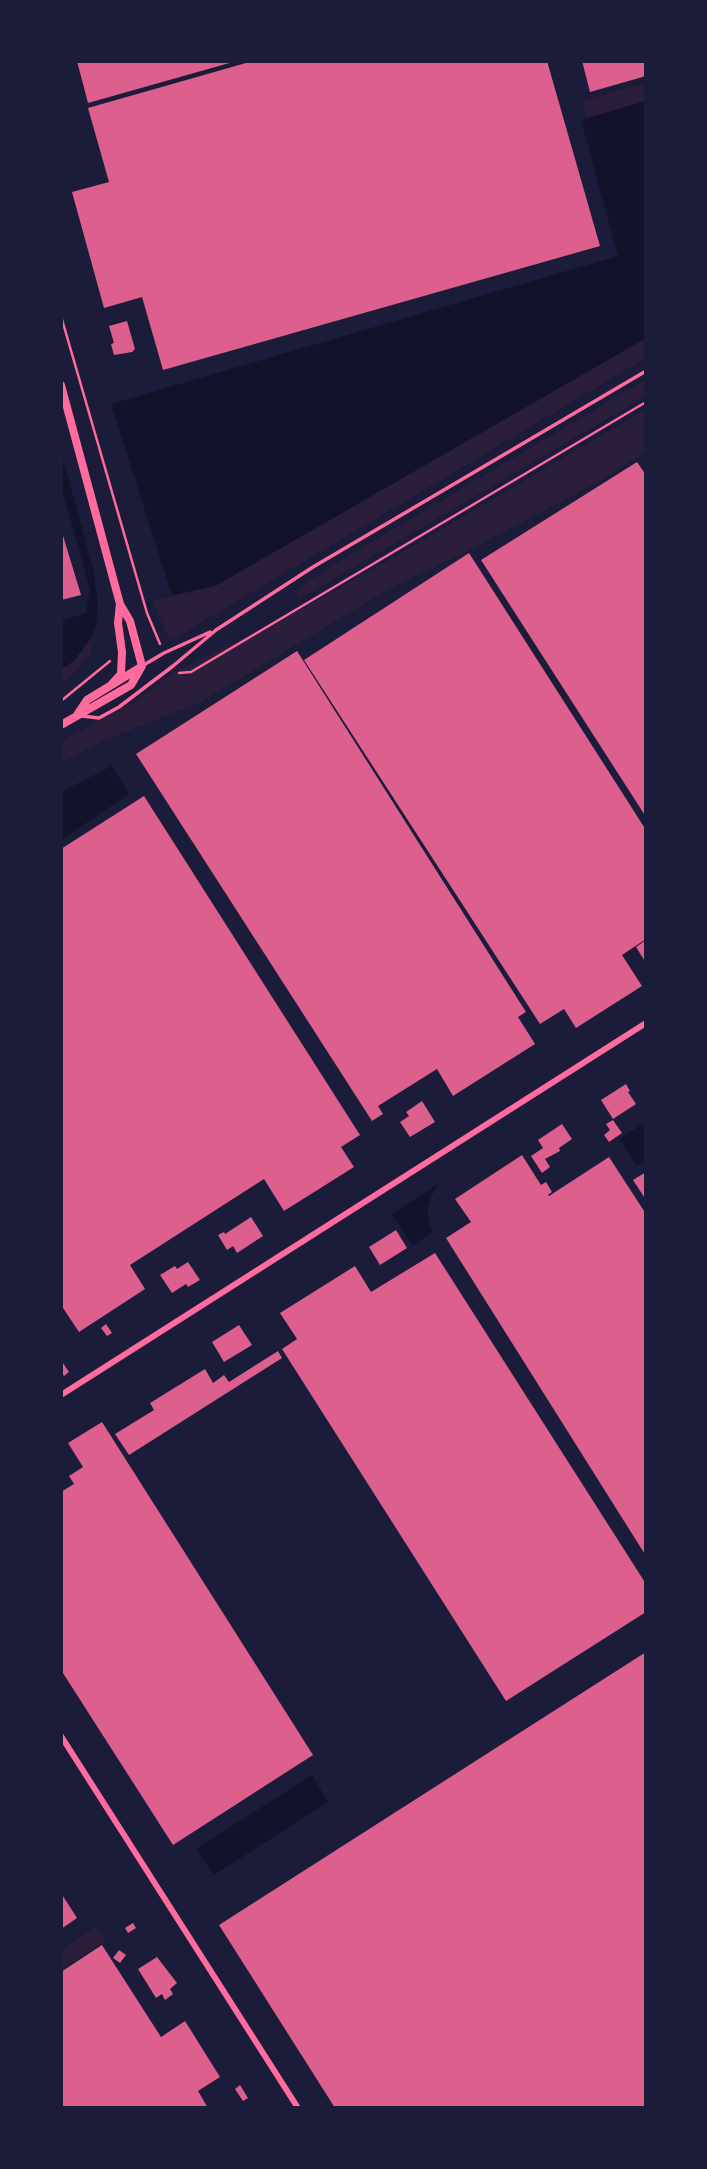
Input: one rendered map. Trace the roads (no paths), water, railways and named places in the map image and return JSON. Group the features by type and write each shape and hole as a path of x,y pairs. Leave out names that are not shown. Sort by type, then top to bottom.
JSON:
{"street":[{"path":"61,385 120,604 130,621 142,666 131,685 61,725"},
{"path":"111,685 121,674 122,652 118,622 120,604"},
{"path":"77,715 86,700 142,666"},
{"path":"61,1395 646,1023"},
{"path":"61,1736 298,2108"}],"lane":[{"path":"77,715 99,718 119,707 216,630 313,567 646,370"},
{"path":"142,666 216,630"}]}
